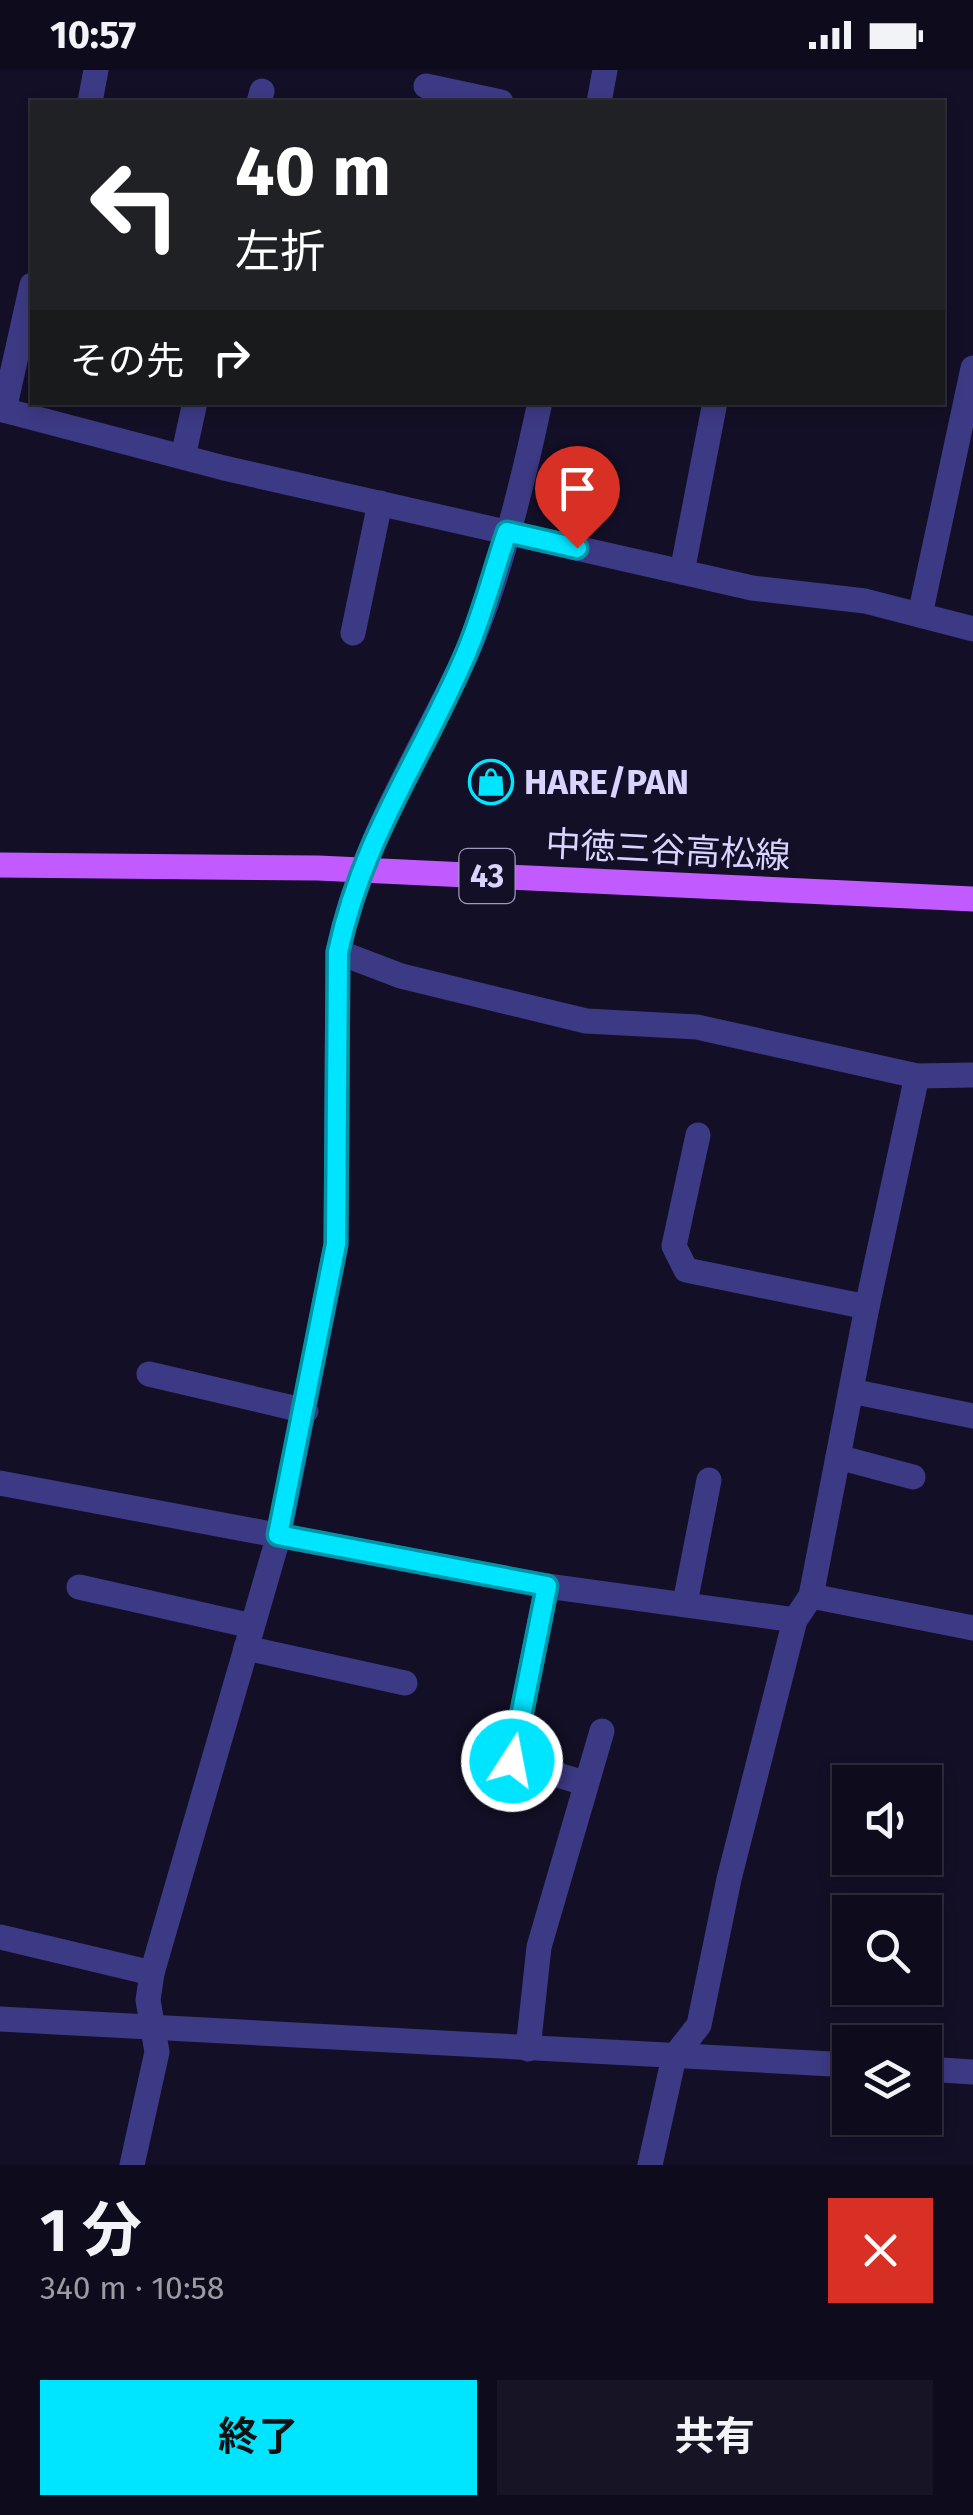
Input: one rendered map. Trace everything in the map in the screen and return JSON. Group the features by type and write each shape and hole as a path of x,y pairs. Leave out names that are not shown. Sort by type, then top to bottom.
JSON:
{"main road":[{"name":"中徳三谷高松線","path":"0,864 362,870 973,899"}],"street":[{"path":"90,100 96,70"},
{"path":"599,100 604,70"},
{"path":"426,86 492,100"},
{"path":"30,292 2,410 183,457 752,588 865,601 973,629"},
{"path":"920,615 966,438 973,368"},
{"path":"183,457 194,405"},
{"path":"132,2165 158,2052 148,2000 152,1973 278,1535 306,1411 336,1244 338,952 376,830 466,656 507,532 539,405"},
{"path":"682,572 714,405"},
{"path":"354,632 380,503"},
{"path":"338,952 402,976 586,1021 696,1027 917,1076 973,1074"},
{"path":"650,2165 674,2056 699,2025 729,1878 795,1620 811,1596 866,1307 917,1076"},
{"path":"698,1135 674,1246 686,1270 866,1307"},
{"path":"149,1374 306,1411"},
{"path":"851,1391 973,1416"},
{"path":"838,1457 913,1477"},
{"path":"685,1603 709,1480"},
{"path":"0,1482 547,1586 795,1620"},
{"path":"547,1586 512,1761 584,1783"},
{"path":"80,1587 406,1683"},
{"path":"811,1596 973,1628"},
{"path":"528,2049 539,1947 602,1731"},
{"path":"0,1937 152,1973"},
{"path":"0,2019 832,2064"},
{"path":"942,2070 973,2072"}],"place":[{"name":"HARE/PAN","path":"491,782"}],"route":[{"path":"512,1761 547,1586 278,1535 306,1411 336,1244 338,952 346,916 376,830 466,656 507,532 577,548"}]}
